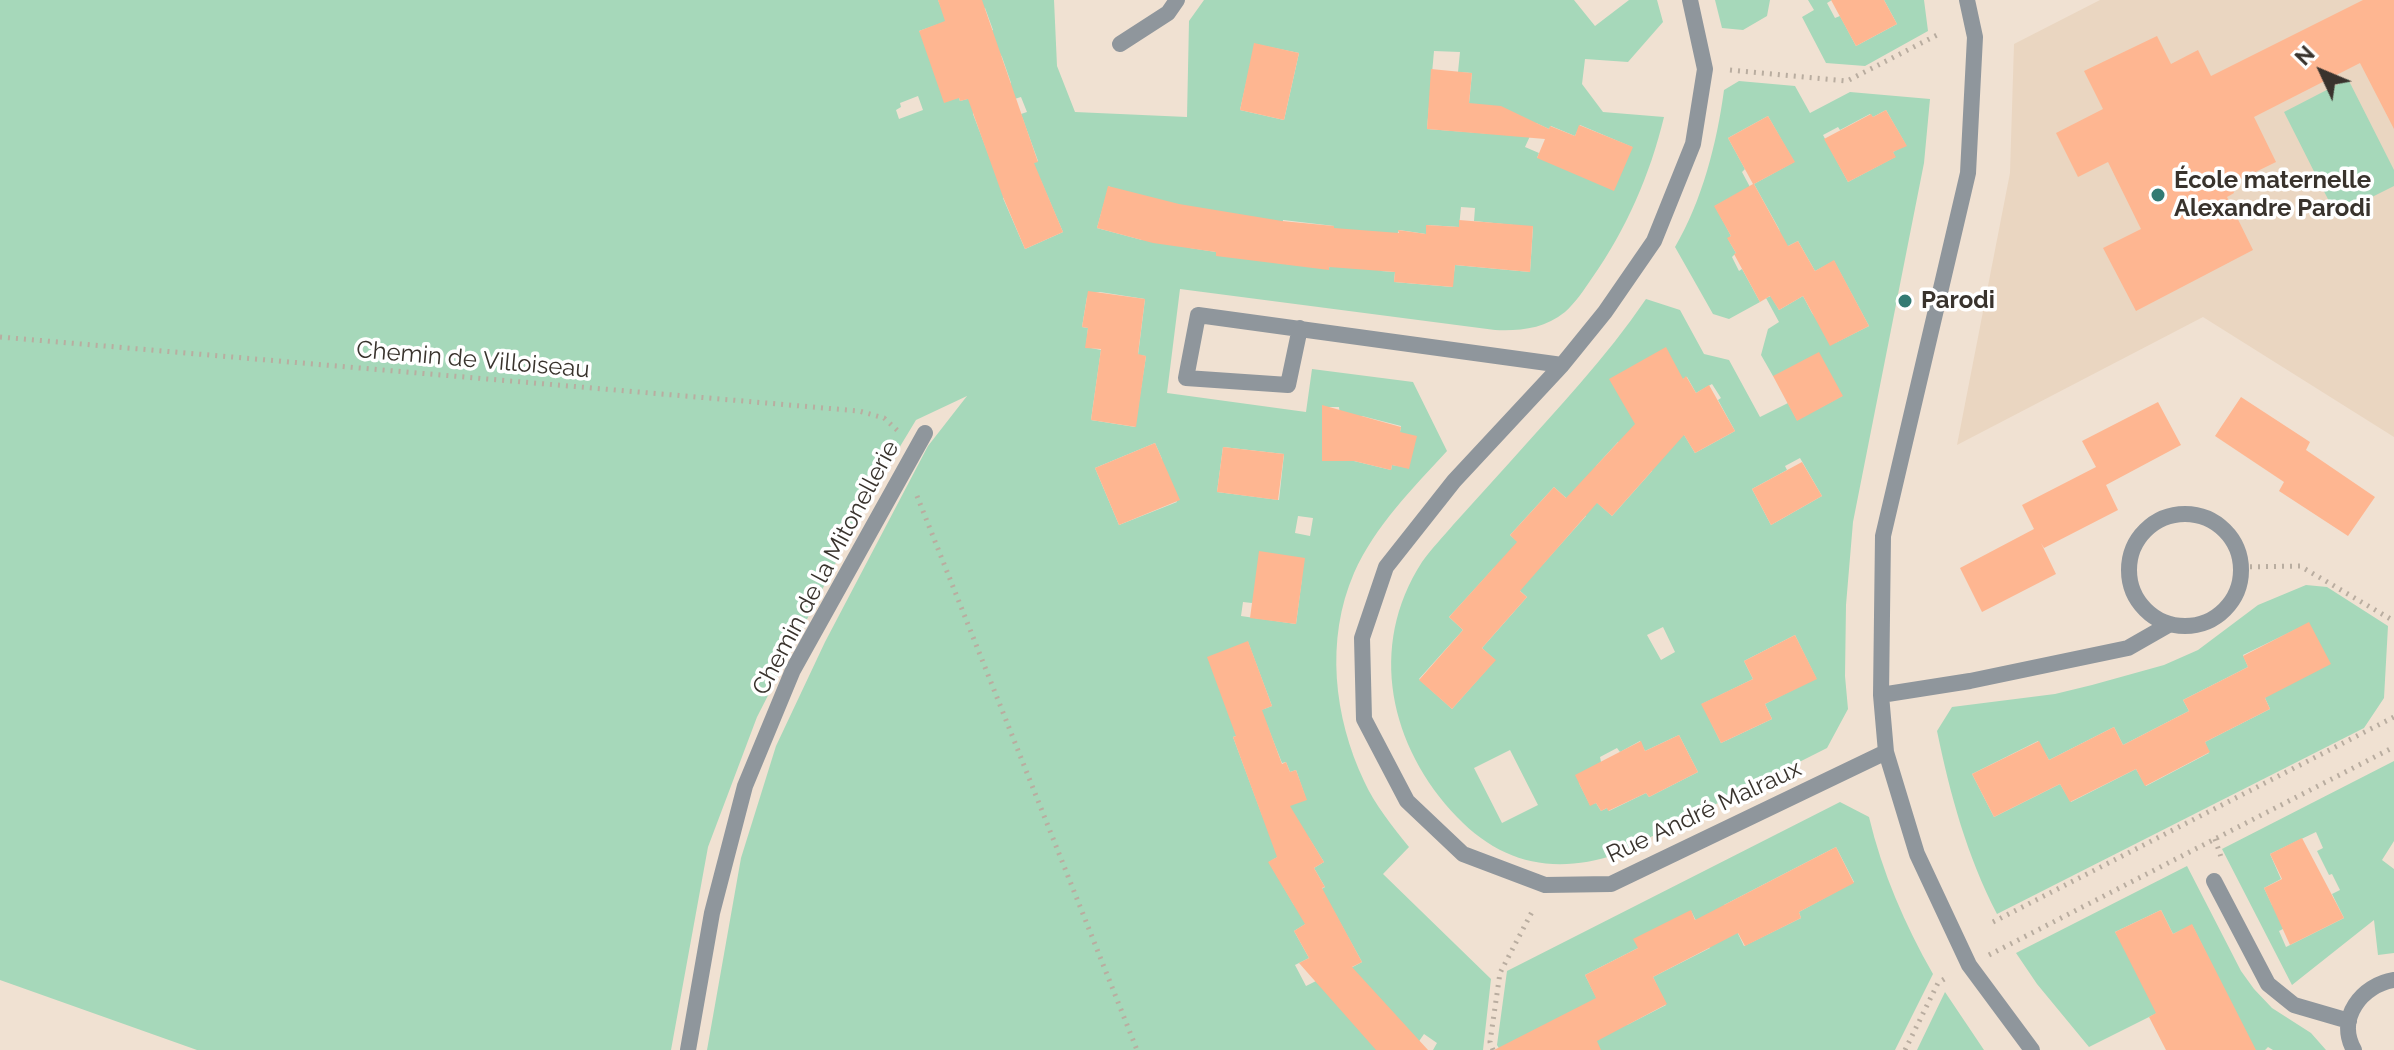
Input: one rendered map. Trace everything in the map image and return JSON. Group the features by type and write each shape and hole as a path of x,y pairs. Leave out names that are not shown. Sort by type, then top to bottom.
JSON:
{"street":[{"path":"1120,44 1168,13 1177,0"},
{"name":"Rue André Malraux","path":"1690,0 1705,69 1693,144 1654,241 1605,312 1562,365 1454,481 1386,567 1362,638 1364,719 1407,801 1463,854 1545,885 1611,884 1886,752"},
{"path":"1967,0 1975,37 1968,173 1883,536 1881,695 1886,752 1917,854 1969,965 2032,1050"},
{"path":"1300,328 1288,385 1186,378 1198,315 1300,328 1562,365"},
{"name":"Chemin de la Mitonellerie","path":"688,1050 712,913 745,786 793,670 925,433"},
{"path":"2178,514 2197,514 2215,521 2229,534 2238,549 2242,567 2240,585 2221,614 2187,626 2170,624 2152,616 2139,602 2131,585 2129,566 2133,547 2144,531 2159,519 2178,514"},
{"path":"1881,695 1970,681 2128,648 2170,624"},
{"path":"2214,881 2268,984 2294,1005 2349,1021"},
{"path":"2354,1050 2348,1029 2357,1000 2367,989 2394,980"}],"path":[{"path":"1705,69 1847,81 1941,33"},
{"name":"Chemin de Villoiseau","path":"0,337 859,411 884,418 903,436 906,468 1137,1050"},
{"path":"2242,567 2300,566 2394,621"},
{"path":"1993,922 2394,717"},
{"path":"1986,957 2394,747"},
{"path":"1493,1050 1490,1042 1500,973 1545,885"},
{"path":"1905,1050 1938,983 1943,979"}],"shaded area":[{"path":"2100,0 2394,0 2394,437 2203,317 1957,445 2010,173 2014,44"}],"green space":[{"path":"0,0 938,0 941,7 963,0 1054,0 1057,66 1075,112 1187,117 1189,21 1204,0 1574,0 1595,26 1629,0 1657,0 1663,22 1628,62 1585,59 1582,84 1603,112 1664,117 1652,160 1626,221 1583,292 1557,318 1532,328 1495,330 1180,289 1167,393 1306,412 1312,369 1413,382 1447,451 1384,524 1354,573 1339,625 1337,678 1346,731 1364,781 1409,847 1383,874 1491,979 1483,1050 1433,1050 1437,1043 1424,1034 1413,1050 707,1050 741,858 776,746 825,642 928,446 967,396 916,420 869,498 757,717 708,847 671,1050 197,1050 0,980","holes":["985,8 993,30 987,32 1002,57 1011,83 1003,86 1008,101 1021,97 1027,112 1021,114 1038,161 997,177 973,114 974,97 960,101 951,76 919,31","1255,44 1299,53 1284,120 1240,110","1434,51 1460,52 1458,72 1472,73 1469,103 1493,134 1427,129","918,96 923,110 899,119 896,110 901,107 900,103","1536,123 1575,136 1580,125 1632,147 1537,158 1539,153 1525,147","1041,181 1063,232 1025,249 1003,198","1109,186 1142,240 1097,228","1461,207 1475,208 1474,221 1533,227 1530,272 1455,265 1452,287 1394,282 1395,272 1381,271 1399,230 1426,234 1427,225 1459,227","1245,215 1216,256 1216,252 1190,248","1283,220 1334,226 1329,269 1277,263","1092,293 1145,299 1138,355 1146,356 1135,427 1091,420 1101,350 1086,347 1088,328 1082,327 1087,297","1322,407 1339,407 1340,416 1362,416 1401,426 1409,468 1392,465 1391,470 1354,461 1322,461","1155,443 1162,459 1159,460 1177,502 1119,525 1095,468","1223,447 1284,454 1279,500 1217,492","1298,516 1313,518 1310,536 1295,533","1302,578 1296,624 1241,616 1243,602 1252,603","1248,642 1272,706 1231,721","1267,725 1282,763 1286,762 1290,772 1296,770 1306,799 1262,815 1233,737","1309,838 1324,862 1314,868 1325,887 1294,905 1269,862","1332,908 1362,962 1323,983 1320,979 1306,986 1295,965 1309,958 1294,931"]},
{"path":"1715,0 1770,0 1767,16 1743,30 1722,28"},
{"path":"1808,0 1832,0 1827,3 1835,18 1840,16 1856,46 1897,24 1884,0 1924,0 1928,31 1865,66 1826,63 1802,17 1814,10"},
{"path":"2348,79 2394,170 2394,186 2336,215 2284,112"},
{"path":"1739,81 1795,86 1810,113 1850,92 1930,99 1924,163 1853,522 1846,605 1848,709 1827,748 1617,854 1572,864 1531,861 1492,846 1457,817 1416,760 1402,728 1394,695 1391,662 1395,628 1405,594 1422,562 1581,383 1646,299 1680,310 1704,354 1729,360 1760,417 1788,403 1797,420 1842,396 1773,376 1761,355 1768,329 1779,322 1766,298 1771,296 1779,310 1803,296 1835,343 1869,326 1834,261 1815,271 1798,241 1784,248 1779,229 1754,184 1794,162 1768,116 1728,138 1745,169 1742,172 1750,187 1715,206 1731,236 1728,239 1736,253 1732,257 1760,302 1729,319 1713,314 1675,247 1693,211 1707,171 1724,90","holes":["1886,110 1906,145 1893,152 1895,157 1848,182 1823,135 1870,114 1873,117","1687,377 1696,393 1712,384 1735,431 1695,453 1668,408 1683,379","1618,442 1652,471 1612,516 1583,490 1597,465","1800,458 1822,496 1771,525 1752,489 1787,470 1785,466","1554,487 1586,516 1543,564 1510,535","1494,568 1527,597 1482,648 1495,660 1452,709 1419,679 1463,630 1449,617","1663,627 1675,652 1661,660 1647,635","1795,635 1816,678 1765,704 1772,719 1721,743 1702,704 1753,679 1744,661","1679,735 1698,772 1649,797 1646,793 1609,811 1607,808 1601,811 1596,803 1590,805 1579,783 1601,762 1600,757 1617,748 1620,752 1640,741 1645,751","1510,750 1538,805 1502,823 1474,768"]},
{"path":"2306,585 2327,587 2388,626 2384,698 2364,728 1997,914 1968,847 1942,755 1937,731 1952,707 2055,694 2164,665 2198,650 2258,605","holes":["2309,623 2265,698 2270,709 2205,742 2209,753 2146,786 2136,769 2071,802 2060,784 1994,817 1972,774 2038,741 2049,760 2114,727 2123,745 2189,711 2183,700 2248,667 2243,655"]},
{"path":"2394,761 2394,841 2382,860 2394,869 2394,953 2378,955 2374,920 2292,985 2222,849","holes":["2316,832 2323,848 2317,851 2340,890 2332,894 2344,918 2286,947 2279,931 2297,922 2272,905 2264,888 2281,879 2270,854"]},
{"path":"1840,802 1869,817 1895,898 1933,974 1895,1050 1500,1050 1497,1045 1507,971","holes":["1836,847 1854,882 1799,912 1801,918 1744,946 1724,905","1691,911 1710,948 1653,977 1666,1005 1627,1025 1618,1006 1604,1013 1585,975 1638,948"]},
{"path":"2187,866 2241,971 2254,989 2272,1008 2311,1033 2326,1050 2273,1050 2268,1047 2265,1050 2187,1050 2220,981 2192,925 2173,934 2161,910 2115,932 2163,1010 2089,1047 2037,984 2016,953"},
{"path":"1945,992 1984,1050 1917,1050"}],"building":[{"path":"938,0 982,0 1038,162 1034,163 1063,232 1025,249 968,99 960,101 959,98 944,103 919,31 945,21"},
{"path":"1831,0 1884,0 1897,24 1856,46"},
{"path":"2363,0 2394,0 2394,129 2360,63 2254,117 2276,162 2231,184 2234,193 2227,197 2253,250 2136,311 2103,248 2141,229 2108,162 2078,177 2056,133 2103,109 2084,71 2157,36 2171,64 2198,50 2211,76"},
{"path":"1254,43 1299,53 1284,120 1240,110"},
{"path":"1431,69 1472,73 1469,103 1501,106 1549,129 1550,126 1575,136 1579,125 1633,147 1614,191 1537,158 1545,139 1427,129"},
{"path":"1886,110 1907,146 1893,152 1896,157 1848,182 1824,139 1871,114 1873,117"},
{"path":"1768,116 1795,162 1754,184 1788,246 1798,241 1815,271 1834,260 1869,326 1830,346 1803,296 1779,310 1770,296 1760,302 1734,254 1727,238 1731,236 1714,206 1753,184 1728,138"},
{"path":"1108,186 1179,204 1334,228 1426,234 1426,225 1459,227 1459,220 1533,226 1530,272 1455,265 1453,287 1394,282 1395,272 1329,267 1329,270 1216,256 1216,252 1153,243 1097,228"},
{"path":"1088,291 1145,299 1138,354 1146,356 1136,427 1091,420 1101,349 1085,348 1088,328 1082,327"},
{"path":"1666,347 1683,379 1686,376 1696,393 1709,385 1735,431 1695,453 1684,435 1612,516 1597,503 1520,591 1527,597 1482,648 1496,660 1452,709 1419,680 1463,630 1449,617 1517,542 1510,535 1554,487 1566,498 1635,424 1609,379"},
{"path":"1819,352 1843,396 1797,421 1773,376"},
{"path":"2241,397 2310,442 2306,450 2375,497 2348,536 2279,491 2284,482 2215,436"},
{"path":"2158,402 2181,445 2106,485 2118,510 2044,548 2041,543 2056,574 1982,612 1960,568 2034,529 2022,505 2096,467 2082,441"},
{"path":"1322,405 1401,427 1400,432 1417,436 1409,469 1392,465 1391,470 1354,461 1322,461"},
{"path":"1155,443 1180,500 1119,525 1095,468"},
{"path":"1223,447 1284,454 1278,500 1217,492"},
{"path":"1802,462 1822,496 1771,525 1752,489"},
{"path":"1259,551 1305,558 1296,624 1250,618"},
{"path":"2309,622 2331,664 2265,698 2270,709 2205,742 2210,752 2145,786 2136,769 2070,802 2060,784 1994,817 1972,774 2039,741 2049,760 2114,727 2123,745 2189,711 2183,700 2248,667 2243,656"},
{"path":"1795,635 1817,679 1765,704 1772,719 1721,743 1701,704 1753,679 1744,661"},
{"path":"1248,641 1272,706 1262,710 1282,764 1286,762 1290,772 1296,770 1307,800 1290,806 1324,862 1314,868 1362,962 1352,967 1428,1050 1376,1050 1299,963 1309,958 1294,931 1305,924 1268,862 1277,857 1207,657"},
{"path":"1679,735 1698,772 1649,797 1646,793 1608,811 1607,808 1601,811 1596,803 1590,806 1575,775 1641,741 1645,751"},
{"path":"2302,838 2344,918 2290,945 2264,888 2282,879 2270,854"},
{"path":"1836,847 1854,883 1799,912 1801,918 1745,946 1738,933 1653,977 1667,1004 1597,1041 1601,1050 1494,1050 1596,998 1585,975 1638,948 1633,939 1691,910 1695,920"},
{"path":"2161,910 2173,934 2192,924 2256,1050 2166,1050 2149,1017 2156,1013 2115,932"}],"place":[{"name":"École maternelle Alexandre Parodi","path":"2158,195"},
{"name":"Parodi","path":"1905,301"}]}
